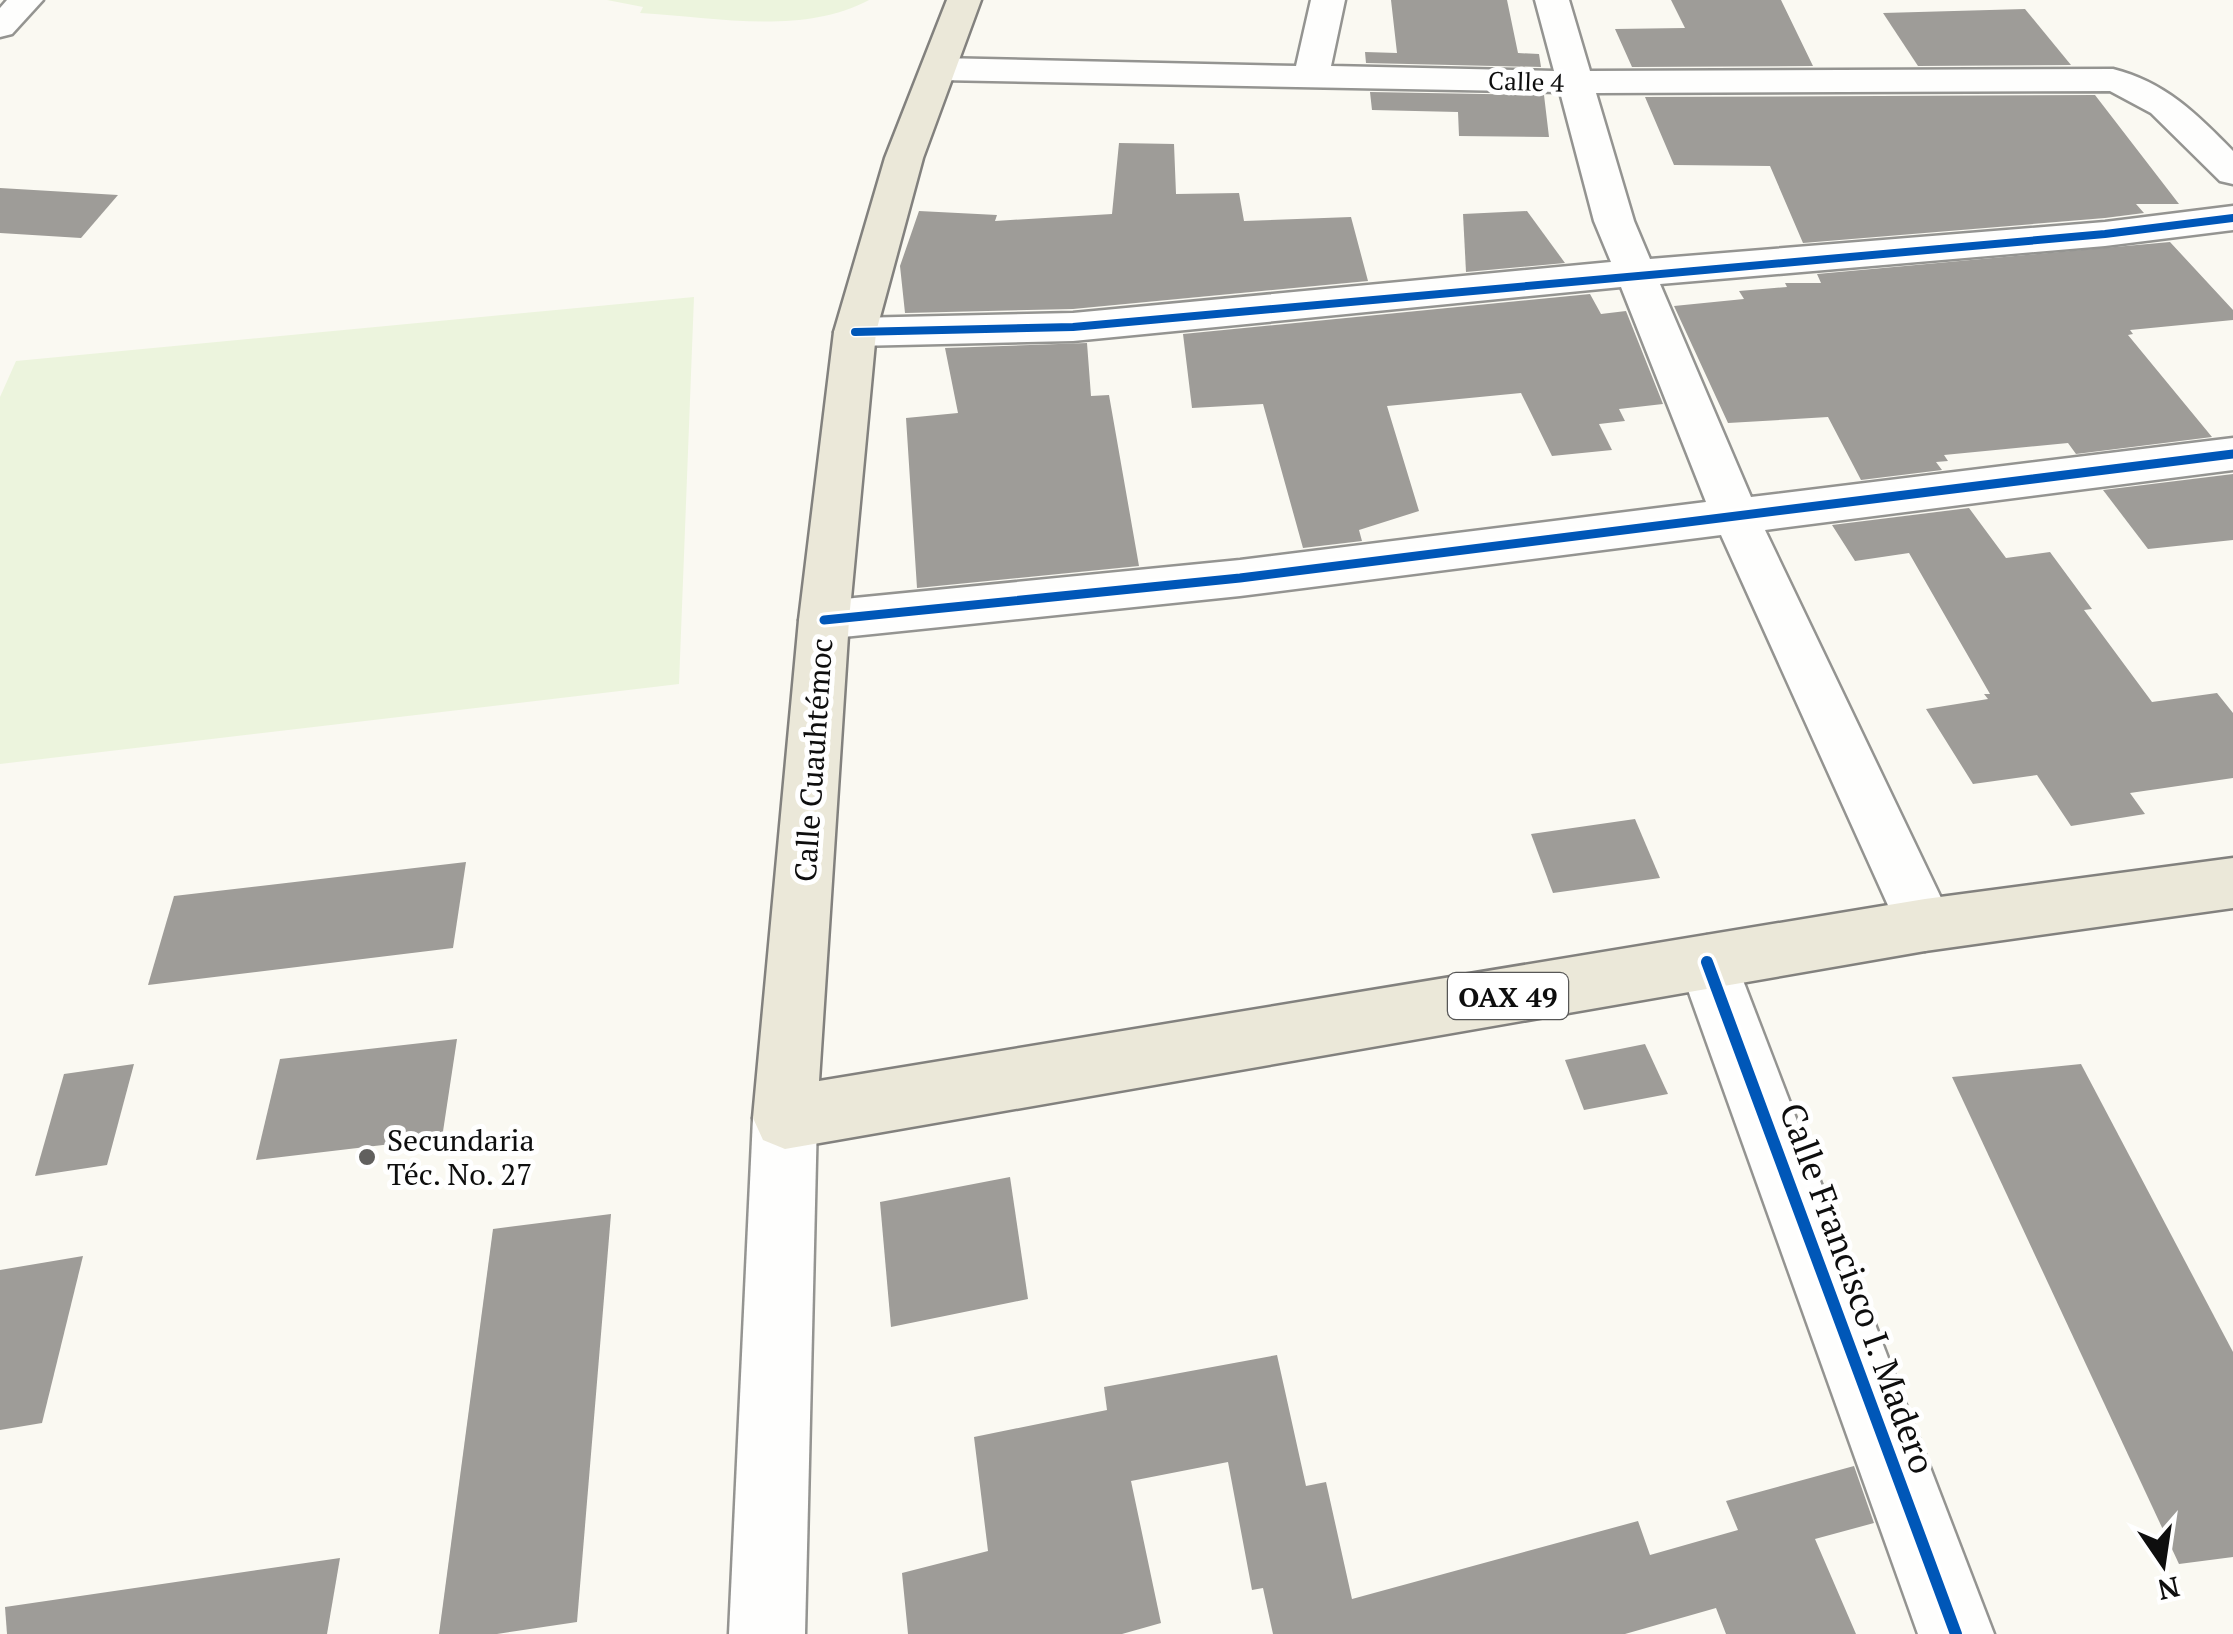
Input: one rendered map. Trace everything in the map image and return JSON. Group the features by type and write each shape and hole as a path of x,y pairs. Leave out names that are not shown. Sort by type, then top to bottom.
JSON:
{"main road":[{"name":"Calle Cuauhtémoc","path":"785,1118 824,620 855,332 904,158 964,0"},
{"name":"OAX 49","path":"785,1118 1925,925 2233,883"}],"street":[{"path":"0,27 26,0"},
{"path":"1312,74 1328,0"},
{"path":"1552,0 1614,221 1734,513 1925,925"},
{"name":"Calle 4","path":"940,68 1574,82 2113,80 2134,84 2159,99 2233,173"},
{"path":"855,332 1073,327 1636,273 1953,248 2233,218"},
{"path":"824,620 1240,578 1734,513 2233,454"},
{"name":"Calle Francisco I. Madero","path":"1707,962 1956,1634"},
{"path":"768,1634 785,1118"}],"green space":[{"path":"607,0 869,0 815,18 757,22 640,13 643,7"},
{"path":"694,297 679,684 0,764 0,397 16,361"}],"building":[{"path":"1391,0 1507,0 1518,53 1539,54 1541,67 1366,63 1365,52 1397,53"},
{"path":"1671,0 1781,0 1813,66 1632,67 1615,29 1685,28"},
{"path":"2025,9 2071,65 1918,66 1883,13"},
{"path":"1370,92 1544,95 1549,137 1459,136 1458,112 1372,110"},
{"path":"2095,95 2179,204 2136,204 2144,213 2105,218 1803,243 1770,166 1674,165 1645,97"},
{"path":"1119,143 1174,144 1176,194 1239,193 1244,221 1351,217 1368,281 1073,309 905,313 900,266 919,211 997,215 995,221 1112,214"},
{"path":"0,188 118,195 81,238 0,233"},
{"path":"1527,211 1565,263 1466,272 1463,214"},
{"path":"2170,242 2233,310 2233,320 2130,330 2133,334 2128,335 2212,437 2076,454 2068,443 1944,455 1948,461 1936,462 1942,470 1861,480 1828,417 1728,423 1674,306 1744,299 1739,291 1787,287 1785,283 1821,283 1817,274"},
{"path":"1590,294 1601,314 1626,311 1663,404 1619,409 1625,421 1599,424 1612,450 1552,456 1521,393 1387,406 1419,511 1359,530 1362,541 1303,548 1263,404 1192,408 1183,334"},
{"path":"1087,343 1091,396 1109,395 1139,566 917,588 906,418 958,413 945,348"},
{"path":"2233,474 2233,540 2148,549 2103,490"},
{"path":"1969,508 2006,558 2050,552 2092,609 2084,610 2152,702 2217,693 2233,713 2233,778 2130,793 2145,814 2071,826 2037,775 1973,784 1926,709 1988,699 1984,694 1990,694 1909,553 1855,561 1832,525"},
{"path":"1635,819 1660,878 1553,893 1531,834"},
{"path":"466,862 453,948 148,985 174,896"},
{"path":"457,1039 442,1138 256,1160 280,1059"},
{"path":"1645,1044 1668,1094 1584,1110 1565,1060"},
{"path":"134,1064 107,1165 35,1176 64,1074"},
{"path":"2081,1064 2233,1352 2233,1557 2179,1564 1952,1077"},
{"path":"1010,1177 1028,1299 891,1327 880,1202"},
{"path":"611,1214 577,1622 497,1634 439,1634 493,1229"},
{"path":"83,1256 42,1423 0,1430 0,1270"},
{"path":"1277,1355 1306,1486 1326,1482 1352,1599 1638,1521 1650,1555 1738,1530 1726,1501 1854,1466 1874,1523 1815,1539 1856,1634 1726,1634 1716,1608 1625,1634 1273,1634 1263,1588 1252,1590 1228,1462 1131,1481 1161,1623 1122,1634 908,1634 902,1573 988,1551 974,1437 1107,1410 1104,1387"},
{"path":"340,1558 327,1634 7,1634 5,1607"}],"cycle path":[{"path":"855,332 1073,327 1635,273 2105,234 2233,218"},
{"path":"824,620 1240,578 2233,454"},
{"path":"1707,962 1956,1634"}],"place":[{"name":"Secundaria Téc. No. 27","path":"367,1157"}]}
